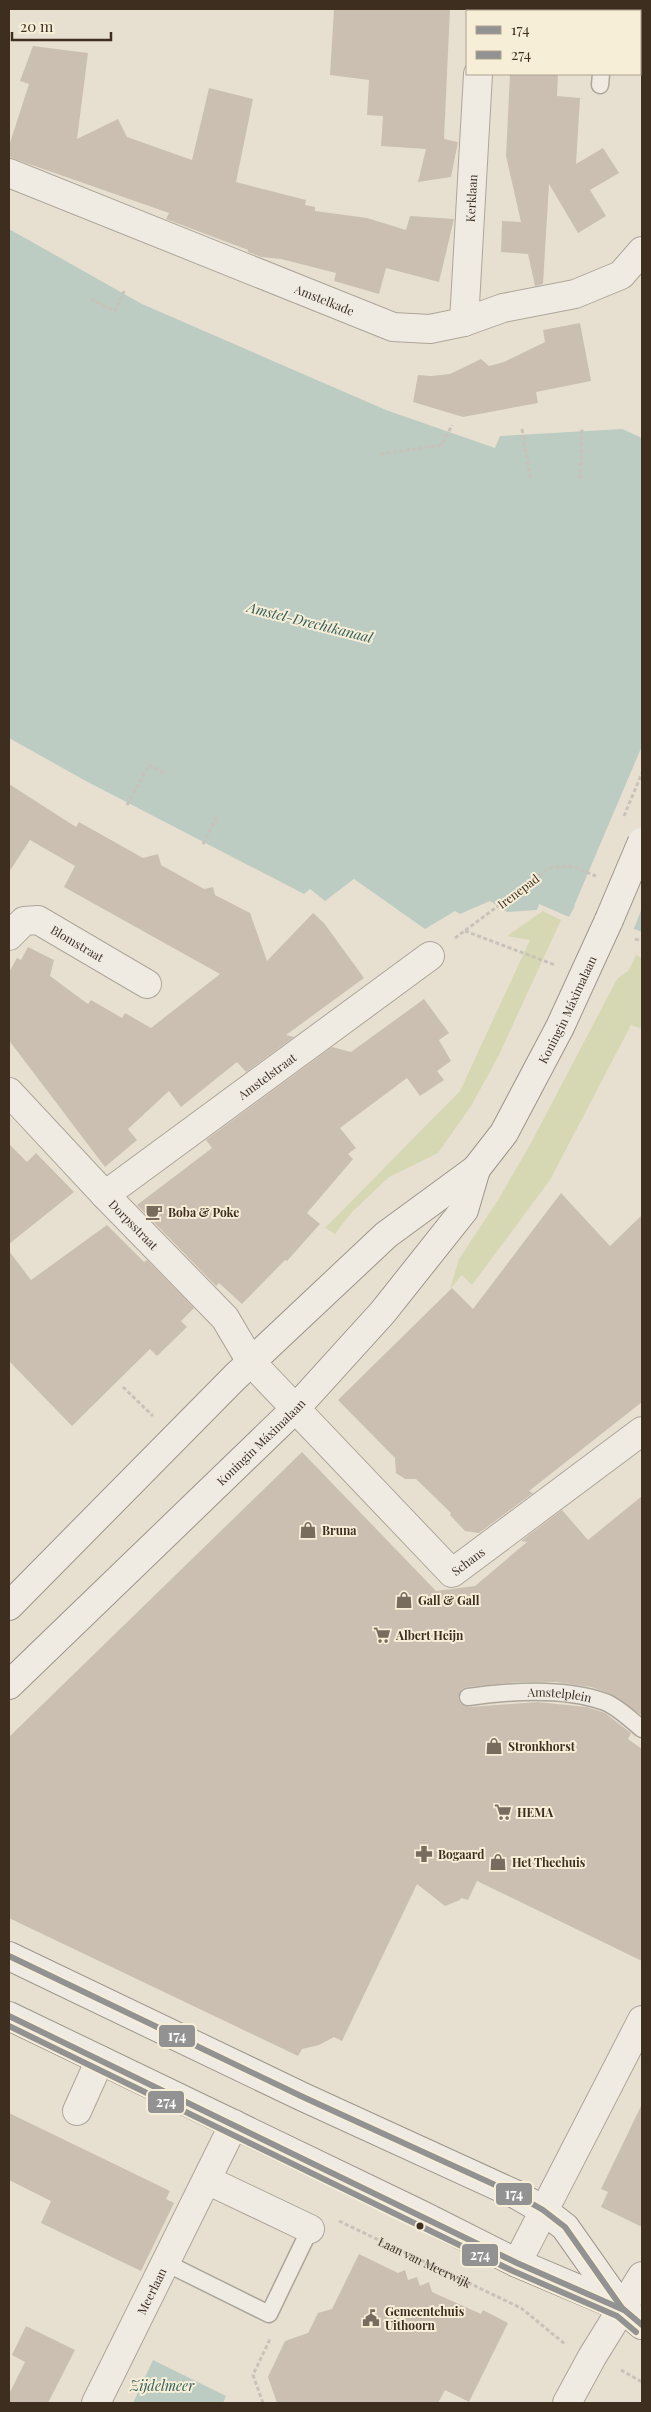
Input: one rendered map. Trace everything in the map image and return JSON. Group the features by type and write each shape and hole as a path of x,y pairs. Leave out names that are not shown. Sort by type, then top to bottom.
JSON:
{"street":[{"name":"Kerklaan","path":"464,322 478,75"},
{"name":"Amstelkade","path":"9,172 393,327 430,329 464,322 503,308 575,294 621,275 642,252"},
{"name":"Koningin Máximalaan","path":"9,1606 251,1362 386,1235 476,1169 504,1133 560,1027 642,842"},
{"name":"Blomstraat","path":"9,936 24,921 38,920 147,984"},
{"name":"Amstelstraat","path":"104,1195 430,956"},
{"name":"Dorpsstraat","path":"9,1092 104,1195 225,1318 251,1362"},
{"name":"Koningin Máximalaan","path":"9,1685 295,1409 383,1312 464,1210 476,1169"},
{"name":"Schans","path":"251,1362 453,1581 572,1482 642,1431"},
{"path":"9,1956 303,2097 517,2195 543,2210 565,2227 622,2308 642,2325"},
{"path":"9,2016 517,2263 622,2308"},
{"path":"517,2263 642,2020"},
{"path":"77,2111 100,2060"},
{"path":"234,2124 207,2180 310,2229"},
{"name":"Meerlaan","path":"96,2403 207,2180"},
{"path":"566,2403 642,2276"}],"lane":[{"name":"Amstelplein","path":"468,1696 506,1692 575,1695 606,1703 642,1729"},
{"path":"166,2264 269,2314 310,2229"}],"path":[{"path":"91,299 115,311 124,291"},
{"path":"380,454 442,445 452,425"},
{"path":"580,479 582,428"},
{"path":"522,429 531,482"},
{"path":"127,805 149,765 167,774"},
{"path":"203,844 218,814"},
{"name":"Irenepad","path":"430,956 549,868 572,866 598,877"},
{"path":"465,930 546,960"},
{"path":"634,944 636,937 642,941"},
{"path":"123,1387 175,1438"},
{"name":"Laan van Meerwijk","path":"335,2218 521,2308 559,2341 592,2357"},
{"path":"263,2403 253,2375 280,2318 269,2314"}],"green space":[{"path":"543,911 561,920 498,1057 471,1106 438,1153 389,1177 351,1213 335,1234 325,1228 460,1091 530,940 507,936"},
{"path":"636,955 642,958 642,1029 631,1025 550,1180 472,1285 462,1275 450,1289 459,1259 498,1200 531,1143 617,979 628,971"}],"water":[{"name":"Amstel-Drechtkanaal","path":"9,229 142,304 386,410 495,448 500,436 622,429 642,438 642,932 575,906 569,917 539,904 537,910 507,912 490,901 460,914 455,911 425,929 354,879 325,901 310,889 304,894 84,780 9,738"},
{"name":"Zijdelmeer","path":"153,2360 226,2396 223,2403 133,2403"}],"pier":[{"path":"642,746 642,908 633,931 574,906"}],"building":[{"path":"334,9 450,9 444,139 458,142 451,177 418,182 426,149 381,146 383,116 367,115 369,80 330,75"},
{"path":"33,46 88,53 77,139 118,119 127,137 192,160 209,88 253,99 236,182 306,200 305,205 315,207 315,211 367,218 406,230 410,216 454,219 439,282 386,268 379,294 334,281 336,273 281,259 261,257 248,252 248,250 166,219 169,213 9,157 9,146 29,84 20,81"},
{"path":"510,75 558,75 557,96 580,98 576,164 603,148 619,173 590,190 606,216 578,233 549,184 543,284 535,286 528,254 501,252 502,221 521,222 506,156"},
{"path":"580,323 591,381 536,392 538,403 463,417 413,402 418,375 450,374 481,359 489,366 504,362 545,342 543,330"},
{"path":"9,784 76,827 79,822 143,858 158,854 161,865 204,889 213,887 215,895 250,913 267,961 313,913 324,923 364,978 286,1035 294,1037 246,1072 237,1062 181,1107 169,1091 128,1129 137,1140 105,1167 9,1039 9,972 17,958 21,960 28,947 54,960 50,976 88,1004 91,1000 122,1018 125,1013 151,1028 220,974 64,887 75,866 30,840 9,872"},
{"path":"424,999 449,1033 439,1040 451,1061 437,1071 444,1080 420,1096 407,1078 340,1128 356,1148 348,1154 353,1159 307,1213 320,1224 287,1261 285,1260 242,1304 219,1283 216,1286 137,1205 212,1148 206,1140 332,1047 351,1052"},
{"path":"9,1144 27,1162 36,1153 74,1192 9,1244"},
{"path":"561,1193 610,1246 642,1215 642,1402 529,1491 533,1493 479,1533 465,1531 450,1515 451,1513 416,1479 405,1479 396,1473 395,1458 338,1400 452,1288 473,1309"},
{"path":"107,1225 144,1262 147,1260 194,1308 181,1321 187,1327 157,1356 150,1349 72,1426 9,1361 9,1251 31,1280"},
{"path":"302,1452 436,1591 475,1586 527,1542 521,1541 562,1510 588,1540 642,1496 641,1715 609,1693 591,1687 556,1682 519,1682 467,1687 462,1689 458,1698 460,1703 469,1707 537,1702 587,1707 605,1713 631,1733 628,1739 642,1749 642,1961 477,1881 468,1900 461,1898 445,1906 417,1884 342,2041 334,2037 319,2045 302,2049 298,2056 9,1918 9,1737"},
{"path":"642,2104 642,2227 601,2207 608,2192 601,2189"},
{"path":"9,2113 170,2191 166,2199 174,2203 141,2271 41,2223 51,2201 9,2180"},
{"path":"359,2254 398,2273 405,2270 408,2280 417,2277 420,2286 429,2282 432,2292 481,2314 483,2310 508,2323 469,2402 445,2390 438,2403 277,2403 268,2377 285,2341 308,2333 318,2313 332,2309"},
{"path":"26,2326 75,2350 48,2403 9,2403 9,2394 25,2362 12,2355"}],"transit line":[{"name":"174","path":"9,1956 303,2097 517,2195 543,2210 565,2227 622,2308 642,2325"},
{"name":"174","path":"9,2016 517,2263 624,2310"},
{"name":"274","path":"9,2026 513,2271 617,2316 636,2332"}],"place":[{"name":"Boba & Poke","path":"154,1212"},
{"name":"Bruna","path":"308,1530"},
{"name":"Gall & Gall","path":"404,1600"},
{"name":"Albert Heijn","path":"382,1635"},
{"name":"Stronkhorst","path":"494,1746"},
{"name":"HEMA","path":"503,1812"},
{"name":"Bogaard","path":"424,1854"},
{"name":"Het Theehuis","path":"498,1862"},
{"name":"Gemeentehuis Uithoorn","path":"371,2318"}]}
